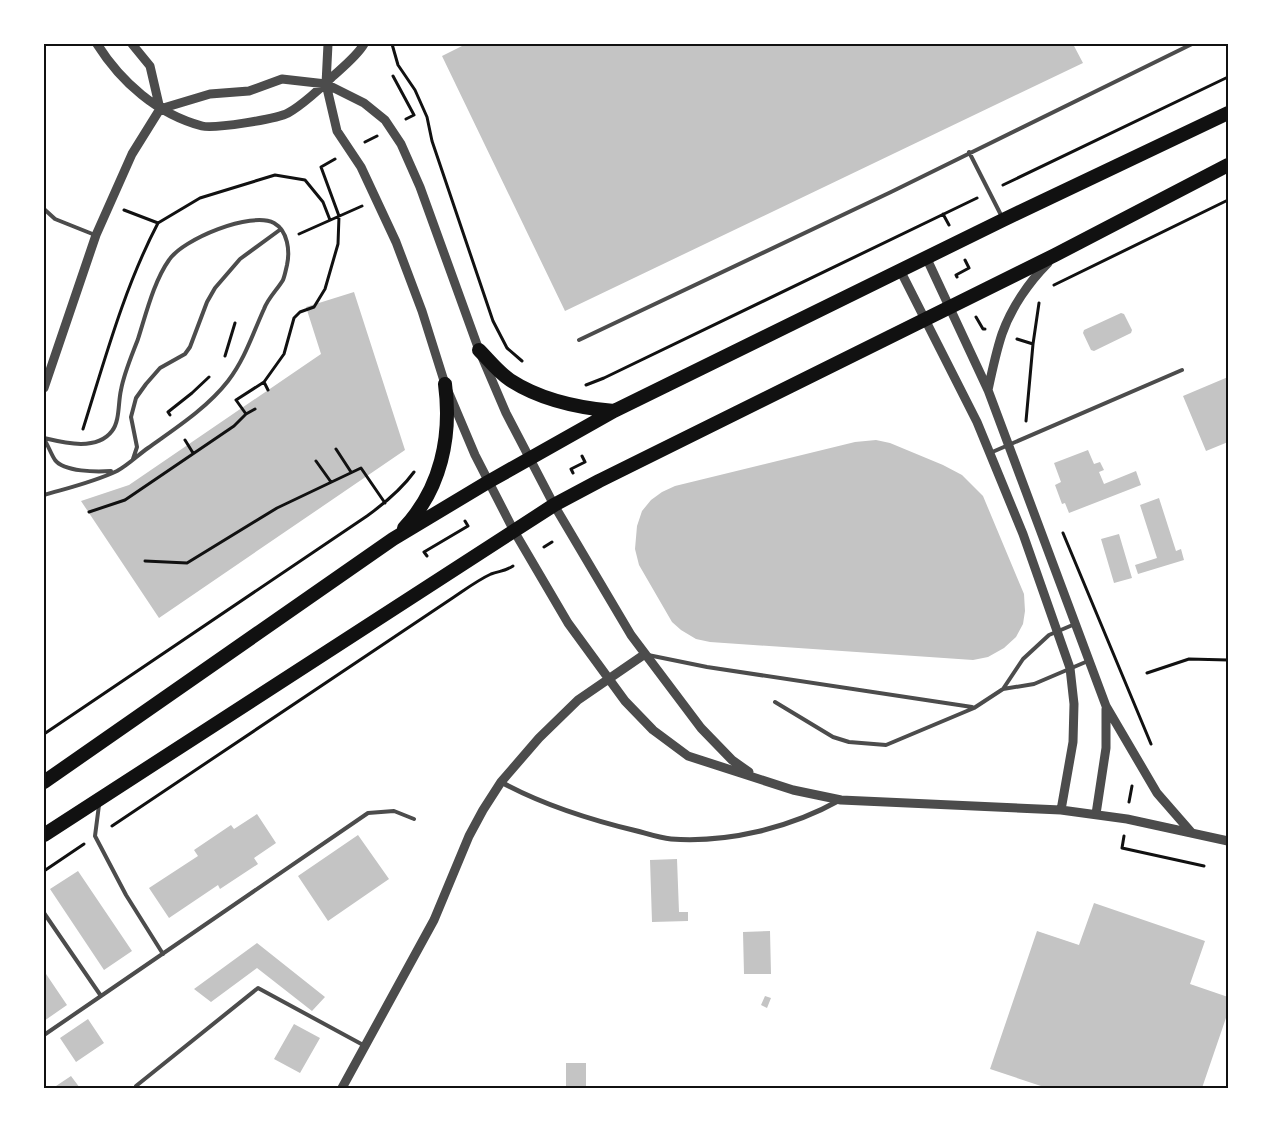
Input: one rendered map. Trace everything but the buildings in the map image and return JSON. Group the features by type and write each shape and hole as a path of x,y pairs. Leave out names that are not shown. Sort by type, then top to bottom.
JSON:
{"highway":[{"path":"44,782 393,539 488,482 614,411 1002,220 1228,114"},
{"path":"44,835 554,505 1055,255 1228,165"},
{"path":"479,350 496,369 510,380 532,391 565,402 614,411"},
{"path":"393,539 410,522 423,504 436,475 446,437 448,421 445,384"}],"street":[{"path":"97,44 122,78 160,109 204,127 239,123 287,113 326,84 364,44"},
{"path":"132,44 150,66 160,109"},
{"path":"328,44 326,84 337,132 361,167 396,242 422,311 445,384 475,455 514,531 568,623 625,701 653,730 688,756 793,790 841,800 1061,810 1096,814 1228,841"},
{"path":"44,388 96,235 132,154 160,109 210,94 249,91 282,79 326,84 364,103 385,120 401,144 420,186 479,350 516,433 554,505 619,616 645,654 707,734 732,760 755,777"},
{"path":"988,390 1002,334 1010,316 1036,275 1055,255"},
{"path":"926,257 988,390 1106,706 1157,793 1191,832"},
{"path":"900,270 977,422 1023,534 1070,668 1074,704 1073,742 1061,810"},
{"path":"342,1088 434,920 469,836 482,810 501,782 540,738 578,700 645,654"},
{"path":"1096,814 1106,748 1106,706"},
{"path":"501,782 561,809 617,826 670,839 717,839 770,828 798,821 841,800"}],"lane":[{"path":"579,340 891,192 1192,44"},
{"path":"969,152 1002,220"},
{"path":"44,209 55,219 96,235"},
{"path":"44,438 92,444 104,440 113,431 121,388 157,282 170,258 181,248 202,236 226,226 264,220 275,223 287,240 288,260 284,278 265,306 246,351 229,380 212,400 116,471 80,485 44,495"},
{"path":"133,459 137,447 131,417 136,398 154,373 185,354 190,347 207,302 215,288 240,258 281,230"},
{"path":"990,453 1025,436 1182,370"},
{"path":"44,438 56,461 65,467 93,472 116,471"},
{"path":"775,702 833,737 849,742 886,745 974,708 1002,689 1023,659 1049,635 1076,624"},
{"path":"645,654 707,667 974,708"},
{"path":"1002,689 1034,684 1090,660"},
{"path":"100,798 95,836 126,895 163,954"},
{"path":"44,1035 368,813 394,811 414,819"},
{"path":"44,913 101,996"},
{"path":"136,1086 258,988 365,1046"}],"path":[{"path":"392,44 398,65 415,90 427,117 432,141 493,322 508,348 528,367"},
{"path":"393,76 414,114"},
{"path":"1009,182 1228,77"},
{"path":"287,240 339,216 321,167"},
{"path":"79,443 120,310 142,253 158,223 200,198 275,175 305,180 323,202 330,220"},
{"path":"582,386 604,378 975,199"},
{"path":"1050,288 1228,200"},
{"path":"110,204 158,223"},
{"path":"944,214 950,228"},
{"path":"959,280 956,275 969,268 966,262"},
{"path":"1025,436 1040,300"},
{"path":"976,315 982,329 987,330"},
{"path":"1011,337 1034,344"},
{"path":"264,382 268,390"},
{"path":"246,414 255,409"},
{"path":"336,449 351,472"},
{"path":"575,475 571,469 585,462 582,456"},
{"path":"316,461 331,482"},
{"path":"44,734 385,503 403,487 418,466"},
{"path":"145,561 187,563 277,508 361,468 385,503"},
{"path":"427,556 424,552 468,526 465,521"},
{"path":"1062,531 1152,747"},
{"path":"544,547 552,542"},
{"path":"44,871 153,800 454,597 492,574 505,571 513,566"},
{"path":"1147,673 1189,660 1228,660"},
{"path":"1123,846 1204,866"}]}
